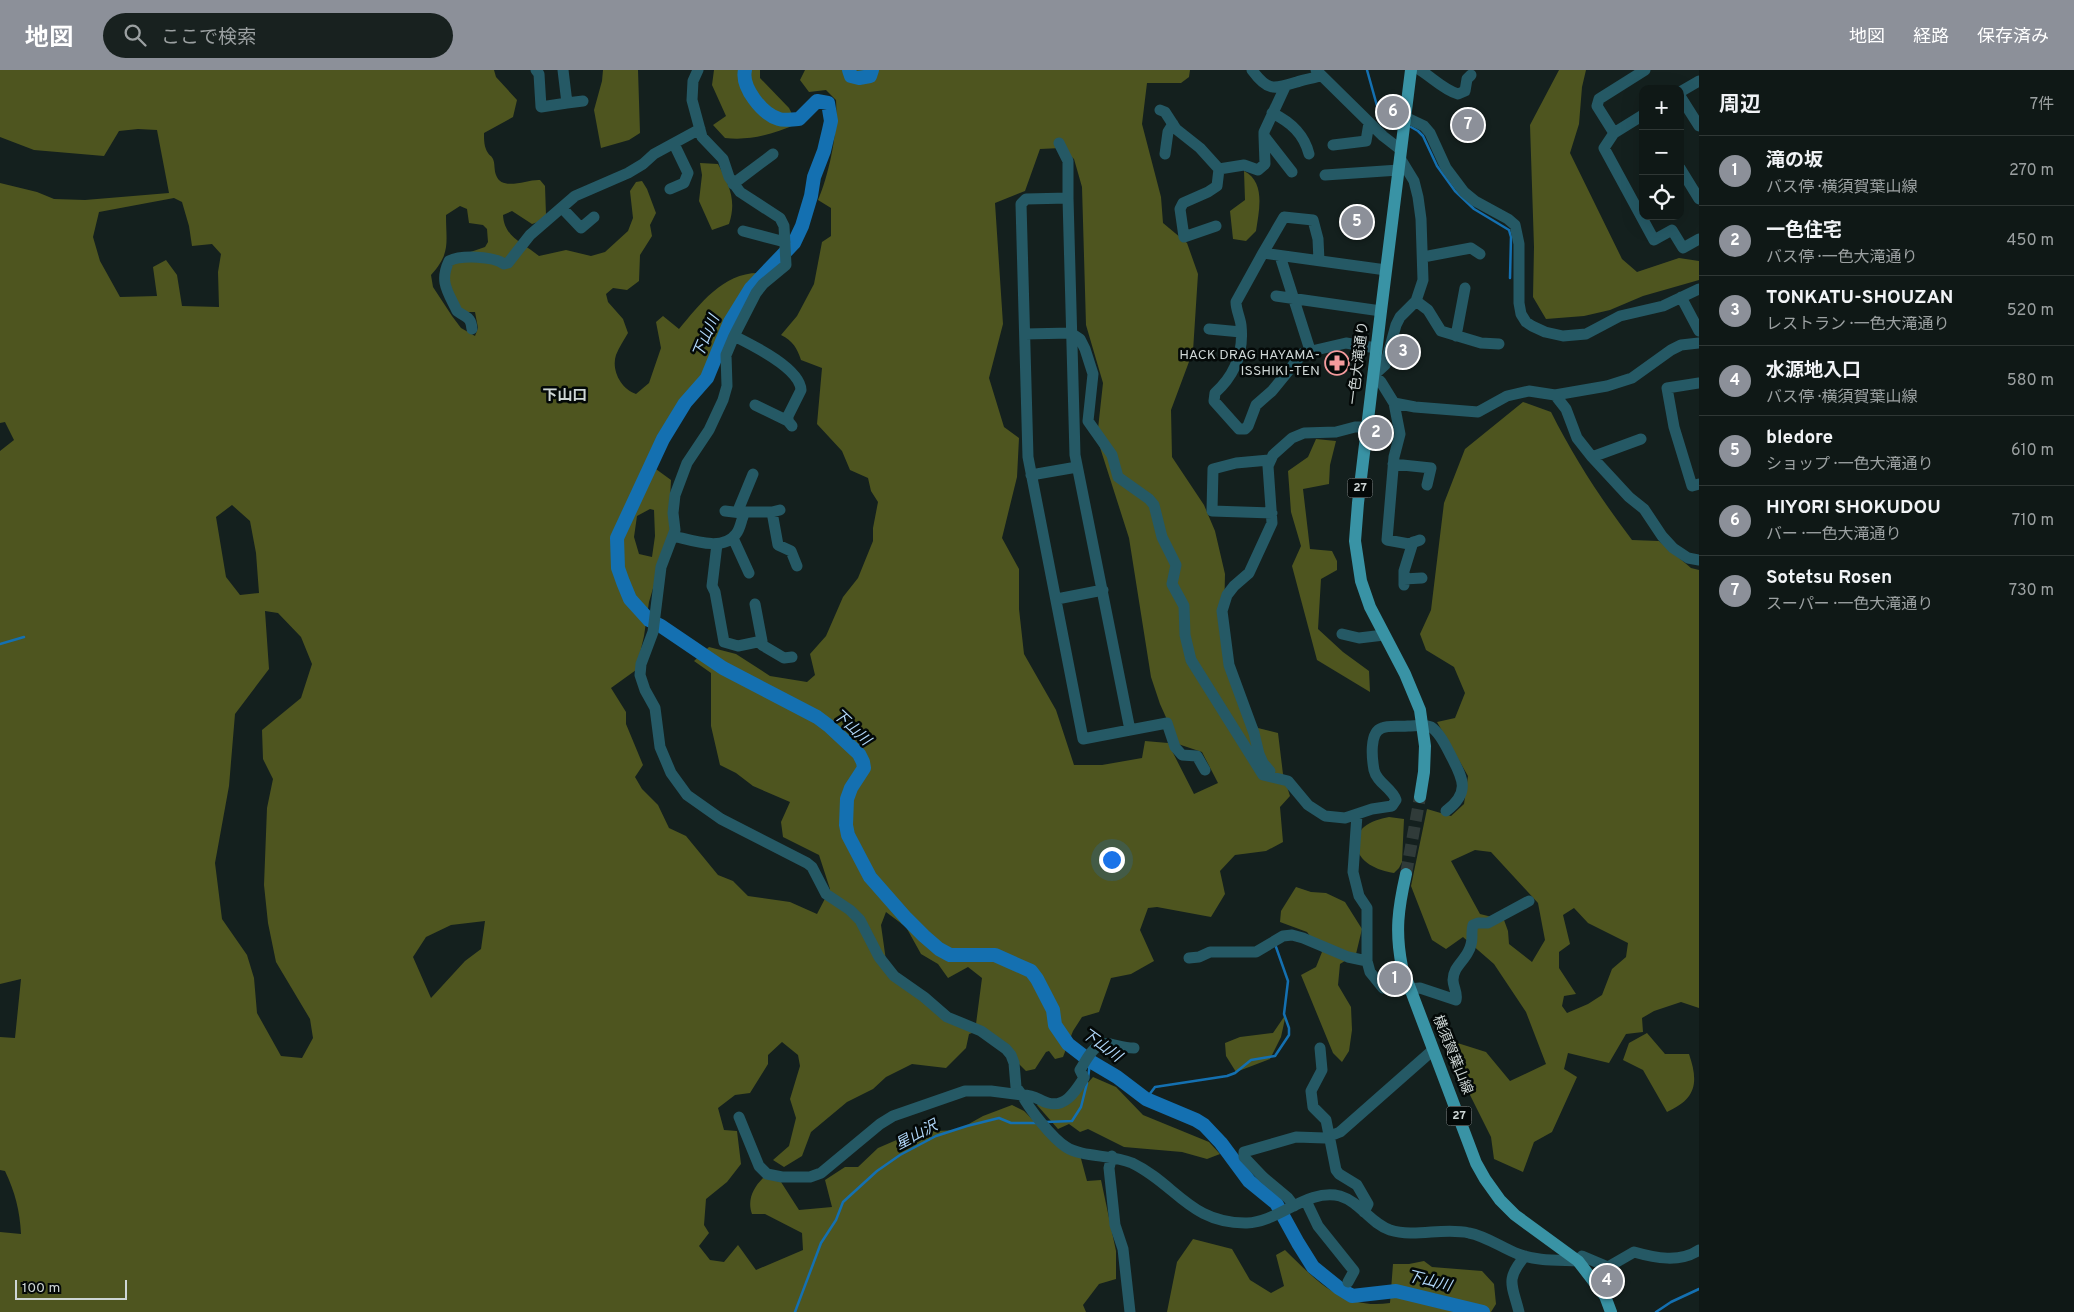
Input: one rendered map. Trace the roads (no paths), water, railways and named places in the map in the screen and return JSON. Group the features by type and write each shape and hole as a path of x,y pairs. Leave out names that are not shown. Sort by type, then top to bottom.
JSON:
{"main road":[{"name":"一色大滝通り","path":"1411,70 1358,502 1356,541 1361,582 1370,607 1414,694 1423,726 1425,746 1424,772 1420,797"},
{"name":"横須賀葉山線","path":"1406,874 1399,904 1397,932 1402,967 1476,1163 1500,1200 1515,1214 1578,1261 1605,1296 1611,1312"}],"street":[{"path":"536,70 539,74 542,107 583,101"},
{"path":"563,70 566,103"},
{"path":"698,70 693,81 692,100 700,130 706,142 723,159 733,184 740,192 780,218 784,226 786,264 756,293 734,336 726,355 726,386 723,400 709,430 686,463 675,495 674,536 661,567 653,632 641,664 640,675 645,690 655,708 660,747 678,784 687,795 721,819 812,867 826,894 850,910 860,920 879,957 894,976 924,997 947,1017 981,1031 1006,1049 1014,1063 1016,1087 1053,1135 1067,1148 1112,1156 1131,1163 1151,1174 1186,1204 1201,1213 1230,1222 1264,1221 1292,1207 1324,1195 1340,1196 1350,1200 1375,1222 1390,1230 1471,1233 1525,1256 1578,1261 1582,1256 1608,1268 1634,1252 1658,1258 1692,1255 1699,1250"},
{"path":"1252,70 1267,86 1284,87 1318,73 1370,123 1412,176 1418,197 1423,280 1416,301 1400,317 1385,365 1374,375 1381,382 1394,403 1400,434 1393,464 1386,540 1409,544 1416,541 1404,571 1404,582 1422,578"},
{"path":"1420,70 1449,91 1458,94 1465,91 1466,79 1471,75"},
{"path":"1614,132 1597,106 1599,99 1645,70"},
{"path":"1684,91 1699,81"},
{"path":"1219,169 1244,165 1258,170 1265,164 1264,132 1284,87"},
{"path":"1684,101 1699,126"},
{"path":"1160,110 1166,112 1176,129 1200,148 1219,169 1217,186 1182,203 1180,209 1184,237 1216,226"},
{"path":"1272,112 1288,121 1305,140 1309,154"},
{"path":"1405,117 1424,126 1430,133 1446,168 1464,192 1475,201 1508,219 1515,225 1519,244 1519,303 1521,314 1526,322 1532,326 1545,332 1564,336 1586,334 1620,316 1654,309 1699,289"},
{"path":"1639,117 1614,132 1604,148 1654,240 1672,230 1683,248 1699,239"},
{"path":"1333,145 1366,141 1370,123"},
{"path":"1165,154 1168,132 1173,124"},
{"path":"472,329 469,317 457,311 444,280 449,261 488,257 499,260 504,264 508,263 530,235 575,196 628,173 643,164 654,154 700,130"},
{"path":"1264,136 1292,172"},
{"path":"1059,143 1068,161 1076,466 1103,590 1130,730"},
{"path":"670,189 684,183 688,173 674,144"},
{"path":"733,184 773,154"},
{"path":"1325,175 1400,159"},
{"path":"1684,174 1699,198"},
{"path":"1068,198 1026,198 1021,204 1028,457 1083,739 1167,723 1175,747 1182,755 1197,756 1205,770"},
{"path":"562,208 581,228 594,217"},
{"path":"1319,261 1318,239 1313,220 1284,217 1236,302 1241,324 1239,355 1236,367 1228,382 1215,393 1214,401 1239,429 1245,429 1256,405 1272,390 1298,358 1310,350 1346,343 1376,348"},
{"path":"743,231 785,243"},
{"path":"1423,257 1471,248 1480,254"},
{"path":"1263,253 1386,270"},
{"path":"1280,256 1310,350"},
{"path":"1456,336 1465,288"},
{"path":"1276,296 1381,311"},
{"path":"1681,297 1699,330"},
{"path":"1416,301 1428,310 1441,331 1481,343 1499,344"},
{"path":"1209,330 1241,332"},
{"path":"1025,334 1071,332 1080,339 1093,374 1088,421 1112,455 1118,477 1149,499 1154,506 1164,543 1174,559 1176,571 1172,578 1172,584 1184,606 1185,635 1191,660 1258,769 1268,777 1281,779 1292,784 1308,805 1325,816 1345,818 1372,808 1392,806 1396,800 1376,777 1372,743 1374,734 1383,727 1431,727 1444,742 1461,772 1462,792 1446,811"},
{"path":"734,336 758,348 797,377 801,390 790,424 755,405"},
{"path":"1394,403 1416,407 1478,412 1507,396 1529,391 1555,395 1606,386 1632,378 1671,350 1681,345 1699,343"},
{"path":"1699,383 1668,388 1674,427 1692,486 1699,484"},
{"path":"1555,395 1566,409 1577,438 1592,457 1629,497 1644,509 1662,536 1673,548 1688,558 1699,560"},
{"path":"1281,779 1267,767 1259,754 1254,733 1229,665 1222,611 1227,595 1249,573 1272,523 1269,460 1292,438 1304,433 1336,432 1355,427 1367,427"},
{"path":"1592,457 1640,439"},
{"path":"1269,460 1236,463 1212,469 1212,511 1272,513"},
{"path":"1393,464 1431,468 1427,485"},
{"path":"1031,475 1076,466"},
{"path":"674,536 717,544 732,538 739,528 742,514 739,508 753,474"},
{"path":"725,511 742,514 749,511 776,511 778,545 790,551 797,566"},
{"path":"732,538 749,573"},
{"path":"717,544 712,586 715,592 724,642 738,646 762,641"},
{"path":"1057,599 1103,590"},
{"path":"755,604 762,645 784,658 792,657"},
{"path":"1342,634 1359,638 1384,635"},
{"path":"1357,814 1353,872 1359,896 1367,908 1366,961 1370,972 1383,988 1395,990 1420,988 1456,1000 1458,996 1452,982 1454,973 1468,954 1474,941 1472,930 1474,926 1478,923 1488,923 1529,901"},
{"path":"1189,958 1199,957 1210,952 1256,952 1283,936 1292,935 1304,938 1348,957 1366,961"},
{"path":"739,1117 759,1166 767,1174 782,1177 810,1177 822,1173 880,1124 893,1116 965,1091 991,1091 1024,1099 1032,1095 1049,1103 1063,1102 1075,1093 1084,1078 1080,1070 1098,1046 1109,1043 1123,1048 1134,1048"},
{"path":"1320,1048 1322,1070 1312,1090 1313,1107 1326,1120 1336,1170 1357,1185 1368,1204 1364,1212"},
{"path":"1292,1207 1288,1198 1250,1164 1244,1157 1244,1152 1296,1137 1328,1137 1340,1132 1433,1050"},
{"path":"1112,1156 1109,1168 1115,1225 1123,1249 1130,1312"},
{"path":"1306,1201 1318,1226 1354,1271 1348,1282"},
{"path":"1519,1312 1511,1278 1513,1270 1525,1256"}],"waterway":[{"name":"下山川","path":"745,70 746,84 754,99 772,116 783,120 799,119 817,101 828,103 831,121 802,226 794,243 751,288 730,322 707,378 685,403 663,439 617,538 618,568 630,599 649,620 723,668 817,717 859,754 864,768 851,788 847,799 846,825 848,835 870,877 906,918 939,949 950,955 995,955 1031,971 1053,1010 1055,1025 1068,1044 1146,1099 1204,1125 1221,1143 1249,1181 1276,1203 1313,1267 1352,1296 1396,1291 1483,1312"},
{"name":"下山川","path":"849,70 851,76 859,78 870,76 872,70"},
{"path":"1367,70 1379,113 1395,125"},
{"path":"1411,127 1423,136 1437,166 1455,191 1474,209 1509,230 1511,237 1510,278"},
{"path":"0,644 24,637"},
{"path":"1146,1099 1155,1087 1227,1076 1235,1073 1251,1060 1275,1056 1289,1035 1289,1028 1284,1014 1288,981 1276,947"},
{"name":"星山沢","path":"1088,1078 1090,1063"},
{"name":"星山沢","path":"1046,1122 1072,1121 1081,1107 1087,1083"},
{"name":"星山沢","path":"795,1312 821,1243 836,1220 843,1202 877,1171 900,1155 936,1136 967,1126 999,1118 1011,1123 1036,1123"},
{"path":"1656,1312 1671,1302 1699,1289"}],"tunnel":[{"path":"1406,874 1420,797"}],"place":[{"name":"HIYORI SHOKUDOU","path":"1393,112"},
{"name":"Sotetsu Rosen","path":"1468,125"},
{"name":"bledore","path":"1357,222"},
{"name":"TONKATU-SHOUZAN","path":"1403,352"},
{"name":"HACK DRAG HAYAMA- ISSHIKI-TEN","path":"1337,363"},
{"name":"一色住宅","path":"1376,433"},
{"name":"滝の坂","path":"1395,979"},
{"name":"水源地入口","path":"1607,1281"}],"district":[{"name":"下山口","path":"565,396"}]}
